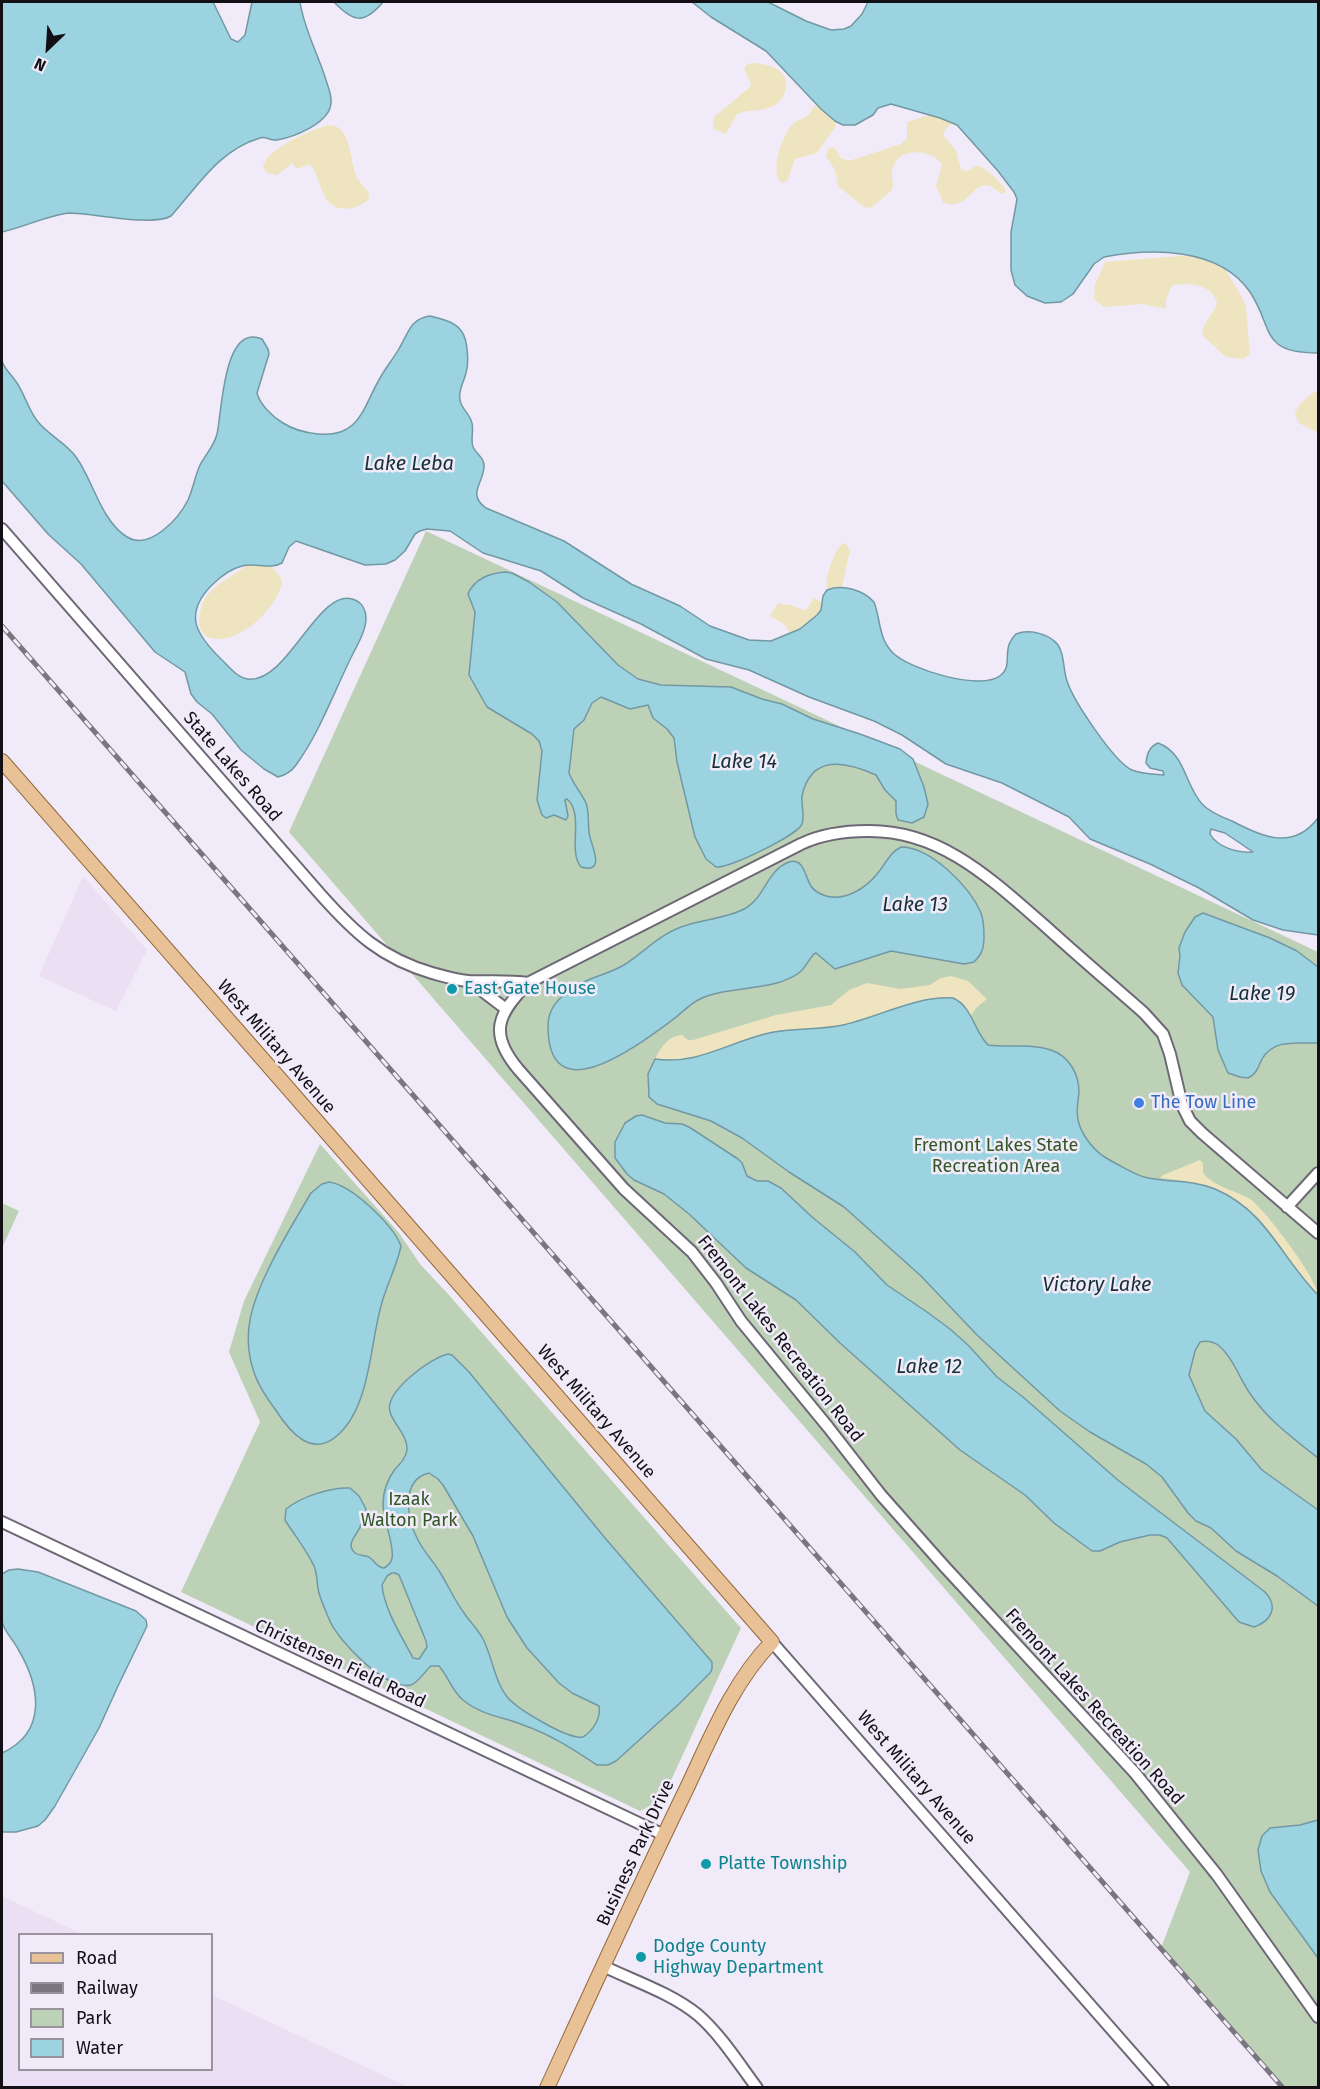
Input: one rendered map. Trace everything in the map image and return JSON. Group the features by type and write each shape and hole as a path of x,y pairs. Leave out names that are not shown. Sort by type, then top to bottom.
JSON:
{"main road":[{"name":"West Military Avenue","path":"2,761 772,1641"},
{"name":"Business Park Drive","path":"547,2088 664,1835 731,1698 753,1664 772,1641"}],"street":[{"name":"State Lakes Road","path":"2,529 351,928 379,951 405,964 436,974 468,981 528,983"},
{"name":"Fremont Lakes Recreation Road","path":"1318,1233 1202,1133 1191,1120 1179,1096 1166,1041 1152,1020 986,876 948,850 914,836 895,832 862,831 830,834 811,839 528,983 513,999 501,1020 499,1032 509,1058 624,1189 692,1252 716,1282 741,1321 828,1426 881,1495 1135,1773 1217,1875 1318,2017"},
{"name":"State Lakes Road","path":"468,981 506,1009"},
{"path":"1287,1207 1318,1173"},
{"name":"Christensen Field Road","path":"2,1522 664,1835"},
{"name":"West Military Avenue","path":"772,1641 1163,2088"},
{"path":"603,1966 664,1994 696,2014 712,2029 757,2088"}],"shaded area":[{"path":"83,876 147,950 116,1011 39,976"},
{"path":"2,1896 80,1933 18,1933 18,2071 213,2071 213,1995 408,2087 2,2087"}],"green space":[{"name":"Fremont Lakes State Recreation Area","path":"426,531 1318,952 1318,2087 1283,2087 1161,1948 1190,1872 289,832"},
{"name":"Izaak Walton Park","path":"320,1144 399,1233 420,1264 741,1628 662,1800 640,1811 181,1592 260,1422 229,1352 244,1301"},
{"path":"2,1203 19,1211 2,1248"}],"sand":[{"path":"747,64 772,67 782,73 786,84 783,96 769,108 737,114 725,134 713,128 714,117 750,87 751,83 744,69"},
{"path":"816,105 835,121 836,126 817,153 795,159 787,181 782,183 778,178 777,163 787,131 797,121 807,116"},
{"path":"930,115 953,123 945,129 943,135 956,150 961,170 967,171 976,166 983,168 1001,183 1006,190 1005,193 1002,194 984,185 958,203 943,202 936,186 942,164 931,155 916,152 902,156 897,161 892,170 892,190 871,208 864,207 838,186 835,170 826,156 828,149 834,147 841,158 849,161 901,144 907,139 907,122"},
{"path":"329,125 336,126 346,137 357,178 369,194 369,199 361,205 352,208 333,206 324,194 310,164 297,169 292,163 277,175 267,173 263,167 272,153 281,147 301,135"},
{"path":"1193,255 1225,269 1243,299 1246,307 1250,354 1243,359 1226,357 1203,336 1204,327 1217,301 1214,295 1204,288 1192,284 1172,285 1166,300 1166,309 1143,304 1104,307 1094,299 1095,285 1105,262"},
{"path":"1318,390 1318,433 1299,423 1295,414 1301,403"},
{"path":"843,543 850,550 842,588 827,590 827,578 831,565 836,552"},
{"path":"246,565 271,566 281,578 282,583 276,599 265,614 244,631 222,639 209,637 200,629 199,623 204,601 215,587"},
{"path":"814,598 821,602 821,610 791,634 784,624 770,616 778,603 806,610"},
{"path":"951,976 968,981 987,999 976,1008 971,1016 962,1003 929,999 842,1025 740,1041 689,1060 655,1059 660,1050 673,1037 682,1035 688,1040 693,1040 776,1015 831,1005 849,990 867,983 900,989 930,985 941,978"},
{"path":"1200,1160 1207,1177 1218,1185 1250,1199 1267,1216 1290,1245 1316,1287 1318,1295 1257,1217 1233,1198 1206,1186 1160,1178"}],"water":[{"path":"2,2 213,2 231,39 238,42 245,35 252,2 300,2 330,91 329,110 318,123 292,136 277,140 260,138 233,151 210,170 171,216 162,219 137,220 69,213 2,232"},
{"path":"334,2 383,2 370,15 359,18 347,14"},
{"path":"692,2 768,2 806,21 831,30 851,26 862,14 868,2 1318,2 1318,353 1286,349 1277,343 1271,336 1250,292 1237,277 1221,266 1183,254 1142,252 1104,257 1094,264 1073,294 1061,302 1045,303 1027,296 1015,285 1011,270 1011,232 1017,199 998,171 957,125 891,104 878,108 873,115 855,125 843,125 821,109 766,51 711,17"},
{"name":"Lake Leba","path":"430,316 443,319 459,328 464,336 467,346 467,364 460,389 460,400 472,423 473,447 484,464 477,493 480,503 486,508 564,541 631,584 680,606 710,626 749,640 771,641 800,629 817,615 821,610 823,596 827,590 833,588 859,591 874,602 882,635 888,647 901,659 914,666 963,680 992,680 1001,675 1007,666 1011,640 1016,634 1032,632 1044,635 1058,645 1067,681 1085,715 1124,765 1144,773 1164,775 1163,771 1150,768 1146,763 1149,751 1158,743 1174,754 1180,762 1192,789 1203,805 1221,816 1266,836 1288,838 1298,835 1318,818 1318,935 1283,930 1253,920 1199,888 1090,839 1069,817 1002,783 946,764 902,735 874,721 809,697 749,670 706,659 641,624 583,598 541,571 483,553 450,531 427,529 420,531 415,534 405,551 386,564 365,565 296,541 289,547 282,563 273,566 238,567 218,579 203,596 197,606 195,616 200,634 231,670 248,679 263,676 277,667 329,606 342,599 355,600 360,603 366,615 362,635 318,729 304,753 292,770 278,777 264,769 241,750 212,714 197,702 191,694 185,672 155,652 81,564 48,534 2,481 2,361 20,388 36,419 76,457 110,521 127,537 145,540 171,523 188,500 200,465 216,438 227,372 239,344 249,337 262,339 268,349 269,354 257,393 271,414 283,423 305,432 332,434 352,426 364,410 380,378 411,327","holes":["1211,829 1225,833 1253,852 1229,849 1218,843 1210,834"]},
{"name":"Lake 14","path":"505,572 529,582 557,602 618,665 638,679 661,685 731,687 900,749 913,759 924,787 928,804 924,817 912,823 898,820 896,801 885,790 876,775 853,766 831,764 821,767 806,782 802,796 803,821 798,829 789,836 747,857 716,867 706,859 695,837 677,762 674,738 653,718 648,705 630,709 601,697 592,703 584,720 574,729 569,773 586,803 589,833 596,858 593,867 581,867 575,851 576,823 572,806 567,799 565,800 568,816 566,820 554,815 546,818 542,815 537,800 542,751 539,741 532,734 487,707 469,675 475,612 468,594 474,584 483,578"},
{"name":"Lake 13","path":"901,847 913,849 937,861 959,881 976,903 983,919 984,941 981,953 974,962 964,964 891,951 835,969 816,953 800,972 778,983 724,992 700,999 637,1045 597,1066 578,1070 562,1066 552,1052 548,1026 550,1013 560,999 574,987 624,965 673,930 739,912 746,908 758,897 776,871 789,862 798,862 801,865 811,886 817,892 826,896 840,897 854,893 867,884 890,856"},
{"name":"Lake 19","path":"1203,913 1270,938 1297,951 1318,967 1318,1043 1287,1044 1273,1048 1267,1052 1255,1072 1248,1078 1228,1073 1218,1050 1213,1017 1182,985 1178,973 1179,948 1185,932 1195,917"},
{"name":"Victory Lake","path":"953,998 965,1007 988,1045 1043,1048 1057,1053 1068,1061 1079,1085 1077,1113 1079,1125 1087,1140 1099,1153 1135,1174 1206,1186 1233,1198 1261,1222 1318,1295 1318,1458 1282,1429 1258,1404 1228,1356 1218,1345 1209,1341 1200,1342 1195,1351 1189,1375 1205,1411 1236,1439 1262,1470 1318,1510 1318,1606 1277,1576 1236,1551 1211,1528 1196,1521 1162,1477 1146,1464 1090,1432 1060,1411 977,1335 921,1276 844,1207 789,1172 742,1138 711,1121 657,1104 649,1097 648,1074 655,1059 696,1057 771,1033 843,1025 925,1000"},
{"name":"Lake 12","path":"642,1115 665,1123 682,1124 689,1127 738,1159 747,1176 757,1181 768,1181 781,1188 855,1252 887,1285 950,1329 997,1377 1119,1481 1265,1592 1272,1603 1269,1617 1254,1627 1239,1622 1167,1538 1160,1535 1120,1542 1100,1551 1092,1551 1054,1523 1025,1495 960,1450 840,1343 796,1300 746,1268 689,1214 664,1194 634,1180 627,1174 615,1158 615,1142 625,1123"},
{"path":"329,1182 349,1190 371,1207 397,1237 401,1246 381,1306 368,1374 357,1407 339,1434 320,1444 302,1440 294,1433 265,1395 251,1363 249,1332 254,1305 276,1255 311,1193 322,1184"},
{"path":"452,1355 469,1372 605,1538 712,1662 710,1673 679,1704 616,1761 608,1765 597,1765 543,1733 470,1705 456,1692 439,1666 431,1666 411,1685 401,1685 376,1672 352,1651 334,1628 320,1596 314,1566 285,1520 286,1509 300,1501 325,1491 350,1488 359,1496 366,1509 351,1543 352,1550 369,1557 381,1567 384,1568 389,1564 392,1560 392,1553 383,1504 384,1494 390,1477 401,1463 407,1450 403,1435 390,1412 390,1404 394,1395 410,1377 440,1357","holes":["429,1473 443,1485 473,1536 507,1617 527,1648 559,1683 572,1693 599,1706 599,1715 595,1724 583,1737 566,1734 544,1723 513,1703 504,1692 481,1635 461,1608 414,1532 409,1512 410,1492 420,1477","392,1573 399,1575 426,1641 427,1647 419,1659 413,1658 386,1604 382,1585 387,1576"]},
{"path":"18,1569 38,1572 136,1611 146,1620 147,1626 99,1728 55,1806 38,1826 16,1832 3,1832 2,1753 17,1744 27,1733 36,1707 35,1693 26,1663 2,1621 2,1574"},
{"path":"1318,1820 1318,1958 1270,1892 1261,1871 1258,1850 1262,1836 1270,1828 1300,1825"}],"railway":[{"path":"2,626 1283,2088"}],"place":[{"name":"East Gate House","path":"452,989"},
{"name":"The Tow Line","path":"1139,1103"},
{"name":"Platte Township","path":"706,1864"},
{"name":"Dodge County Highway Department","path":"641,1957"}]}
